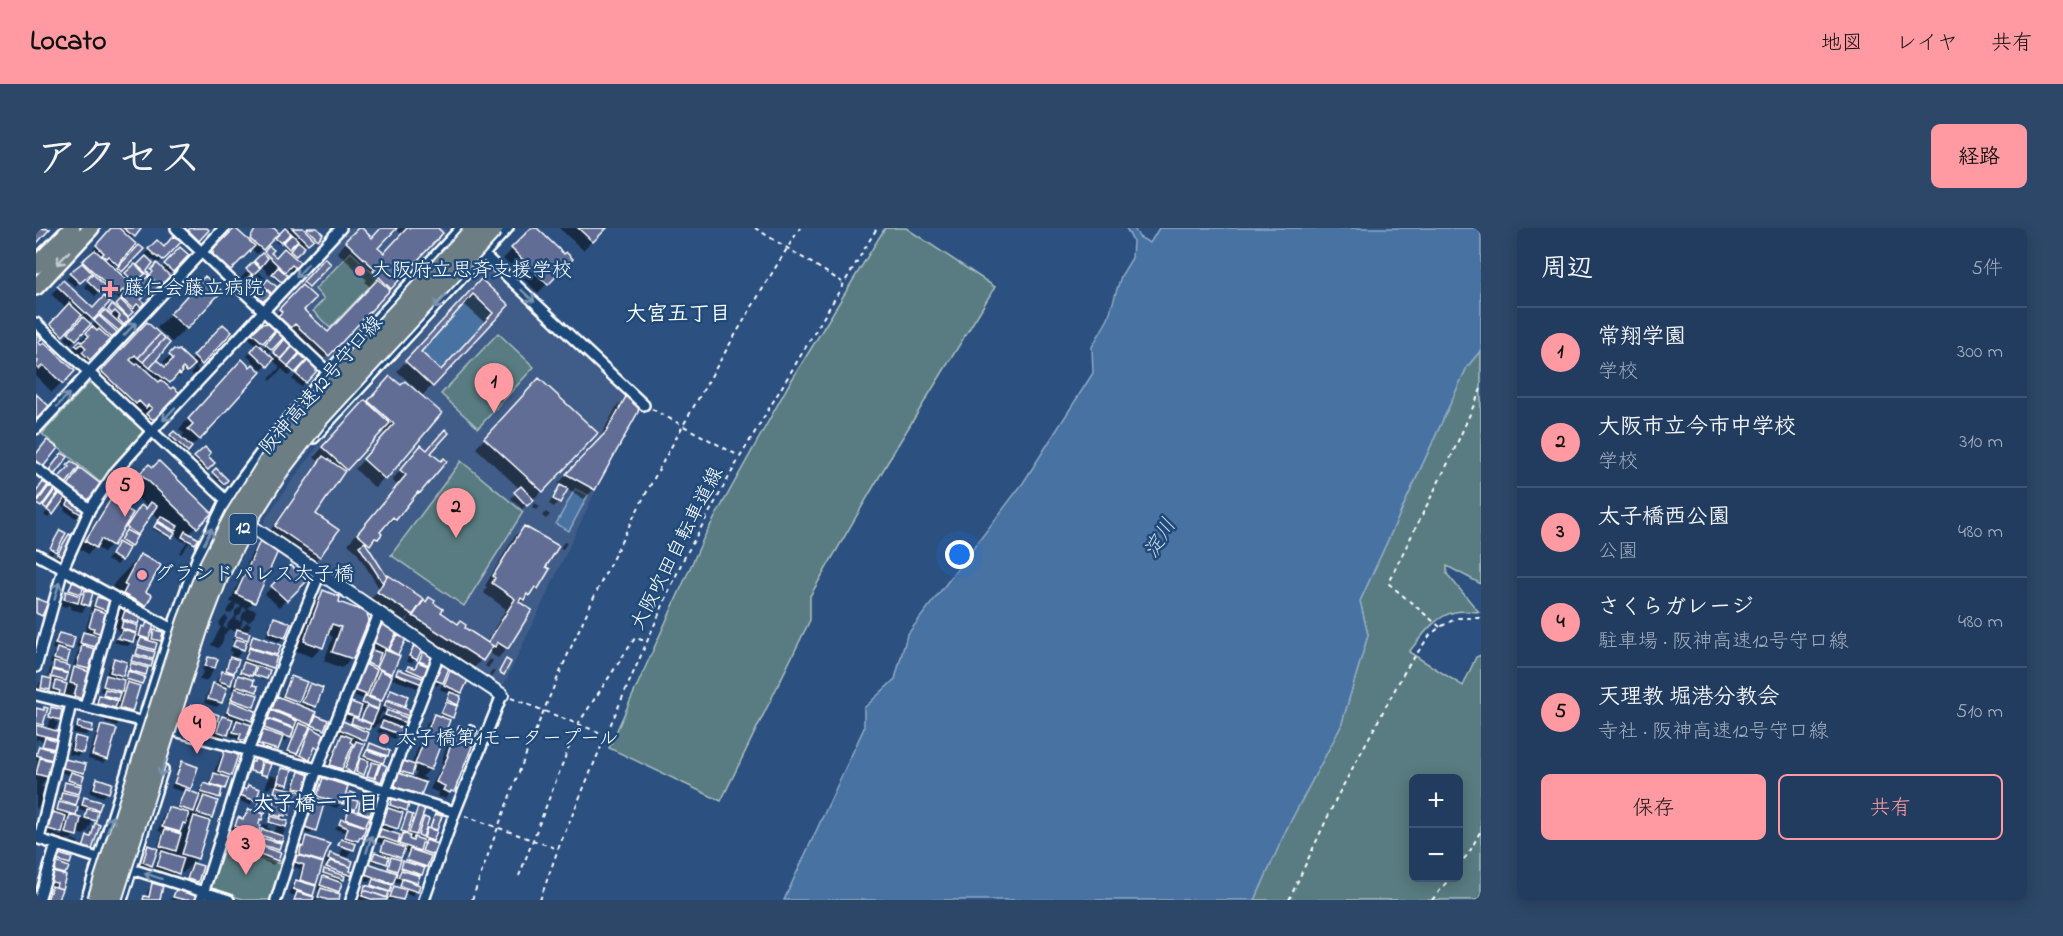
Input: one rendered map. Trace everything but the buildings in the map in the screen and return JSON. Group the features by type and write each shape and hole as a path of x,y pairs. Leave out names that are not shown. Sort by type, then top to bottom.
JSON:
{"highway":[{"name":"阪神高速12号守口線","path":"112,900 199,627 219,575 247,521 280,469 319,418 494,228"},
{"name":"阪神高速12号守口線","path":"98,900 187,621 207,569 234,515 269,461 308,409 462,229"}],"main road":[{"path":"36,265 72,228"},
{"path":"36,287 91,228"}],"street":[{"path":"176,228 328,372"},
{"path":"36,429 224,228"},
{"path":"36,667 41,628 63,569 90,509 116,471 341,228"},
{"path":"122,900 174,732 225,579 251,526 315,437 508,228"},
{"path":"86,900 172,629 198,556 226,500 274,435 328,372 462,229 484,255 644,405"},
{"path":"36,322 251,526 502,695 455,812 424,900"},
{"path":"36,468 90,509"},
{"path":"36,554 172,629"},
{"path":"203,896 248,751 320,573"},
{"path":"85,707 116,598"},
{"path":"276,900 317,769 379,614"},
{"path":"351,900 386,790 439,654"},
{"path":"36,695 317,769 455,812"},
{"path":"71,705 37,839 132,869 203,896 229,900"},
{"path":"39,900 56,845"}],"path":[{"path":"755,228 843,283"},
{"path":"472,900 497,828 543,712 616,551 683,426 800,228"},
{"name":"大阪吹田自転車道線","path":"540,900 558,849 682,562 740,457 877,228"},
{"path":"1440,627 1388,583 1451,457 1481,388"},
{"path":"644,405 740,457"},
{"path":"1289,900 1337,797 1406,669 1430,635 1440,627 1456,618 1481,618"},
{"path":"519,876 578,724 635,638 646,641"},
{"path":"502,695 606,735"},
{"path":"455,812 558,849"},
{"path":"1463,860 1481,830"},
{"path":"1432,900 1447,882"}],"shaded area":[{"name":"大阪府立思斉支援学校","path":"349,228 446,228 446,234 329,360 324,360 274,313 274,308"},
{"path":"484,266 489,266 640,406 640,411 595,492 502,689 265,526 264,521 321,442"}],"green space":[{"path":"885,228 906,228 995,287 896,448 810,596 810,620 721,801 609,748 704,537 788,386"},
{"path":"351,252 378,278 330,328 313,311 324,299 315,289"},
{"path":"498,333 534,367 478,428 441,394"},
{"path":"1481,350 1481,584 1447,566 1447,574 1479,612 1458,611 1441,617 1409,652 1463,686 1476,657 1481,655 1481,900 1255,900 1287,828 1341,726 1368,635 1360,601 1467,367"},
{"path":"88,384 93,384 142,430 142,434 101,483 42,434"},
{"path":"461,461 523,512 464,606 391,555"},
{"path":"223,847 281,864 270,900 246,900 213,890 210,885"}],"water":[{"name":"淀川","path":"1126,228 1134,228 1139,237 1150,243 1159,228 1481,228 1481,350 1467,367 1360,601 1368,635 1341,726 1287,828 1255,900 784,900 864,728 864,708 895,679 907,635 1023,483 1093,373 1092,347 1108,319 1121,276 1132,258 1133,241"},
{"path":"473,294 493,313 441,370 421,352"},
{"path":"575,489 588,495 569,531 556,524"}],"place":[{"name":"大阪府立思斉支援学校","path":"360,271"},
{"name":"藤仁会藤立病院","path":"110,289"},
{"name":"常翔学園","path":"494,413"},
{"name":"天理教 堀港分教会","path":"125,517"},
{"name":"大阪市立今市中学校","path":"456,538"},
{"name":"グランドパレス太子橋","path":"142,575"},
{"name":"太子橋第1モータープール","path":"384,739"},
{"name":"さくらガレージ","path":"197,754"},
{"name":"太子橋西公園","path":"246,875"}],"district":[{"name":"大宮五丁目","path":"678,315"},
{"name":"太子橋一丁目","path":"316,805"}]}
